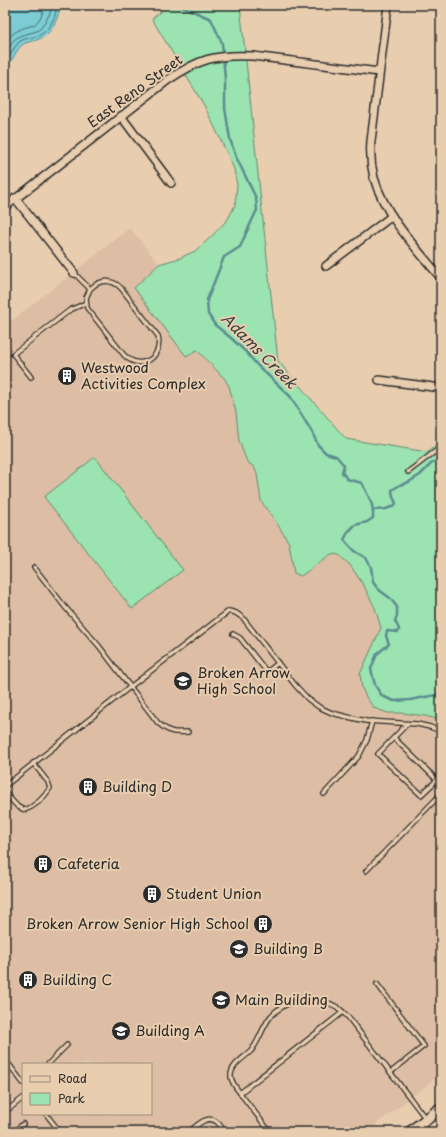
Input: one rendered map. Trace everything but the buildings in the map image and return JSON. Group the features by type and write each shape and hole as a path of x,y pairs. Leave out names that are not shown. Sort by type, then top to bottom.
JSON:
{"street":[{"path":"388,5 372,125 371,160 374,176 385,206 441,278"},
{"name":"East Reno Street","path":"5,207 168,80 196,63 211,58 230,55 253,56 379,72"},
{"path":"121,116 171,183"},
{"path":"15,198 74,273"},
{"path":"326,266 392,216"},
{"path":"379,380 441,388"},
{"path":"410,1132 441,1108"}],"lane":[{"path":"74,273 90,288"},
{"path":"108,281 118,285 121,288 158,336 159,346 155,355 142,363 137,363 127,359 90,312 86,303 87,293 90,288 98,282 108,281"},
{"path":"31,377 14,354 70,310 86,303"},
{"path":"408,472 441,447"},
{"path":"34,567 65,607 99,646 158,723 165,729 174,733 188,732"},
{"path":"5,786 130,687 229,612 236,613 243,618 308,699 319,708 348,717 372,721 417,724 430,727 441,732"},
{"path":"233,634 240,638 268,672 278,663"},
{"path":"324,794 359,756 367,740 372,721"},
{"path":"394,738 437,780 421,795 378,754 407,724"},
{"path":"5,793 18,807 25,810 33,807 46,794 50,788 48,782 33,763"},
{"path":"366,871 441,794"},
{"path":"377,984 424,1046 392,1072"},
{"path":"270,1132 234,1085 231,1077 233,1068 259,1040 264,1026 272,1016 287,1005 302,1000 327,1002 343,1012 392,1072 426,1119"},
{"path":"240,1093 343,1012"},
{"path":"49,1063 66,1045"},
{"path":"5,1059 22,1082"},
{"path":"5,1112 22,1099"},
{"path":"47,1115 60,1132"},
{"path":"189,1132 207,1119 211,1119 217,1122 224,1132"},
{"path":"13,1132 24,1124"},
{"path":"156,1132 159,1130 170,1132"}],"shaded area":[{"name":"Broken Arrow High School","path":"130,228 159,264 135,288 186,355 197,350 224,378 229,386 236,412 239,441 247,462 254,467 257,474 261,501 276,522 291,549 309,571 331,554 339,555 350,565 364,586 375,608 381,628 368,656 388,713 403,713 441,720 441,1074 366,1132 5,1132 5,326"}],"green space":[{"path":"168,5 240,5 278,361 346,439 427,452 441,441 441,720 403,713 388,713 374,708 366,697 362,688 360,674 381,628 375,608 364,586 350,565 339,555 331,554 301,576 294,573 289,543 261,501 257,474 254,467 247,462 239,441 236,412 229,386 224,378 197,350 186,356 134,288 159,264 180,258 195,251 228,219 235,205 237,185 234,169 226,151 205,107 152,19"},
{"path":"95,457 183,570 132,609 44,497"}],"water":[{"path":"5,5 55,5 59,6 60,9 50,31 35,41 22,45 7,65 5,65"}],"waterway":[{"name":"Adams Creek","path":"179,5 211,19 222,43 225,79 225,108 230,139 236,157 256,198 257,210 240,247 224,257 207,300 208,314 215,325 247,353 257,365 290,396 312,432 318,445 326,453 336,456 344,465 342,472 347,479 362,483 370,500 373,508 373,518 367,522 355,525 348,532 344,540 354,551 366,558 371,567 373,582 378,589 390,598 397,607 397,616 395,621 399,629 398,632 387,631 386,636 389,644 377,654 371,669 375,685 382,696 394,701 410,700 441,694"},
{"path":"374,510 386,509 394,506 396,503 392,490 420,475 431,464 441,458"}],"place":[{"name":"Westwood Activities Complex","path":"67,376"},
{"name":"Broken Arrow High School","path":"183,681"},
{"name":"Building D","path":"88,787"},
{"name":"Cafeteria","path":"43,864"},
{"name":"Student Union","path":"152,894"},
{"name":"Broken Arrow Senior High School","path":"263,924"},
{"name":"Building B","path":"239,949"},
{"name":"Building C","path":"28,980"},
{"name":"Main Building","path":"221,1000"},
{"name":"Building A","path":"121,1031"}]}
